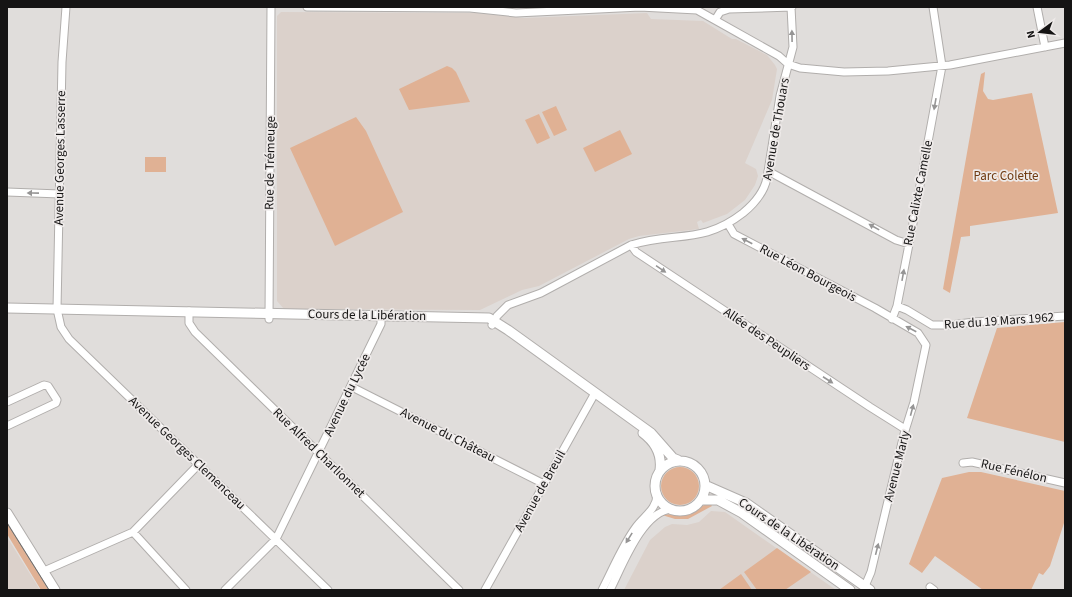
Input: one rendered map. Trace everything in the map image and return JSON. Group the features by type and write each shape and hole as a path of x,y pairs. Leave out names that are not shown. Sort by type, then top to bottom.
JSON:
{"main road":[{"name":"Cours de la Libération","path":"7,308 57,312"},
{"name":"Cours de la Libération","path":"7,314 57,312 189,314 381,318 493,323 647,436 660,457 660,470"},
{"name":"Cours de la Libération","path":"593,395 651,433 673,458 678,460"},
{"path":"678,460 688,462 698,468 703,474 706,485 702,500 689,509 681,511 672,509 663,504 657,494 655,483 660,470 668,464 678,460"},
{"name":"Cours de la Libération","path":"706,485 746,503 867,588"},
{"name":"Cours de la Libération","path":"702,500 713,499 728,505 802,555 850,590"},
{"path":"7,513 55,590"},
{"path":"802,555 821,563 850,583 867,588"}],"street":[{"name":"Avenue Georges Lasserre","path":"57,312 62,62 66,7"},
{"name":"Rue de Trémeuge","path":"269,316 271,7"},
{"path":"307,7 470,7 516,13 640,7 697,9 715,20 779,56 788,64 793,47 792,7 729,9 720,12 715,20"},
{"name":"Rue Calixte Camelle","path":"892,319 897,306 942,66 933,7"},
{"path":"1037,7 1045,47"},
{"name":"Avenue de Thouars","path":"493,323 501,311 508,305 541,293 631,245 705,234 728,224 753,205 759,198 766,184 780,96 788,64 800,68 844,72 942,66 1065,43"},
{"path":"768,171 896,240 909,244"},
{"path":"7,192 60,194"},
{"name":"Rue Léon Bourgeois","path":"728,224 734,234 918,333 926,345"},
{"name":"Allée des Peupliers","path":"631,245 636,252 857,399 905,429"},
{"name":"Rue du 19 Mars 1962","path":"897,306 932,325 951,326 974,322 1065,316"},
{"name":"Avenue Georges Clemenceau","path":"57,312 64,332 69,339 328,590"},
{"name":"Rue Alfred Charlionnet","path":"189,314 189,323 195,332 459,590"},
{"name":"Avenue du Lycée","path":"225,590 276,539 352,387 381,318"},
{"name":"Avenue Marly","path":"867,588 905,429 914,402 926,345"},
{"path":"7,402 44,385 48,386 57,400 56,403 7,426"},
{"name":"Avenue du Château","path":"352,387 544,484"},
{"name":"Avenue de Breuil","path":"484,590 593,395"},
{"name":"Rue Fénélon","path":"963,463 972,462 1065,483"},
{"path":"44,571 133,532 199,464"},
{"path":"602,590 627,540 652,509 657,499 657,494"},
{"path":"610,590 641,531 658,515 664,511 672,509"},
{"path":"133,532 186,590"}],"shaded area":[{"path":"281,12 477,13 524,18 647,13 651,19 703,21 732,39 736,39 767,55 777,69 772,100 745,163 756,169 758,176 755,185 745,200 727,214 703,223 701,220 697,222 699,229 639,236 629,239 539,286 522,290 480,310 284,309 277,301 277,16"},
{"path":"711,511 725,512 836,590 624,590 650,540 665,527 672,524 687,525 699,522"},
{"path":"7,537 40,590 7,590"}],"green space":[{"path":"447,66 456,72 470,102 409,110 399,89"},
{"name":"Parc Colette","path":"985,72 983,91 988,99 993,100 1032,93 1058,213 970,226 970,236 961,237 950,293 943,289 980,79 981,74"},
{"path":"556,106 567,130 554,136 542,112"},
{"path":"539,114 550,138 537,144 525,120"},
{"path":"356,117 366,131 403,212 335,246 290,148"},
{"path":"620,130 632,154 595,172 583,148"},
{"path":"145,157 166,157 166,172 145,172"},
{"path":"1065,322 1065,442 967,418 997,328"},
{"path":"676,467 684,467 691,470 696,475 699,486 696,497 691,502 684,505 676,505 669,502 664,497 661,490 661,482 664,475 669,470"},
{"path":"969,472 981,472 1065,491 1064,523 1050,566 1043,575 1039,573 1031,590 983,590 935,556 922,573 909,564 942,478"},
{"path":"710,503 712,506 688,519 675,519 662,515 688,514"},
{"path":"7,519 51,590 41,590 7,534"},
{"path":"777,548 811,572 785,590 757,590 744,572"},
{"path":"741,574 752,590 719,590"}],"tram line":[{"path":"7,523 49,590"}]}
